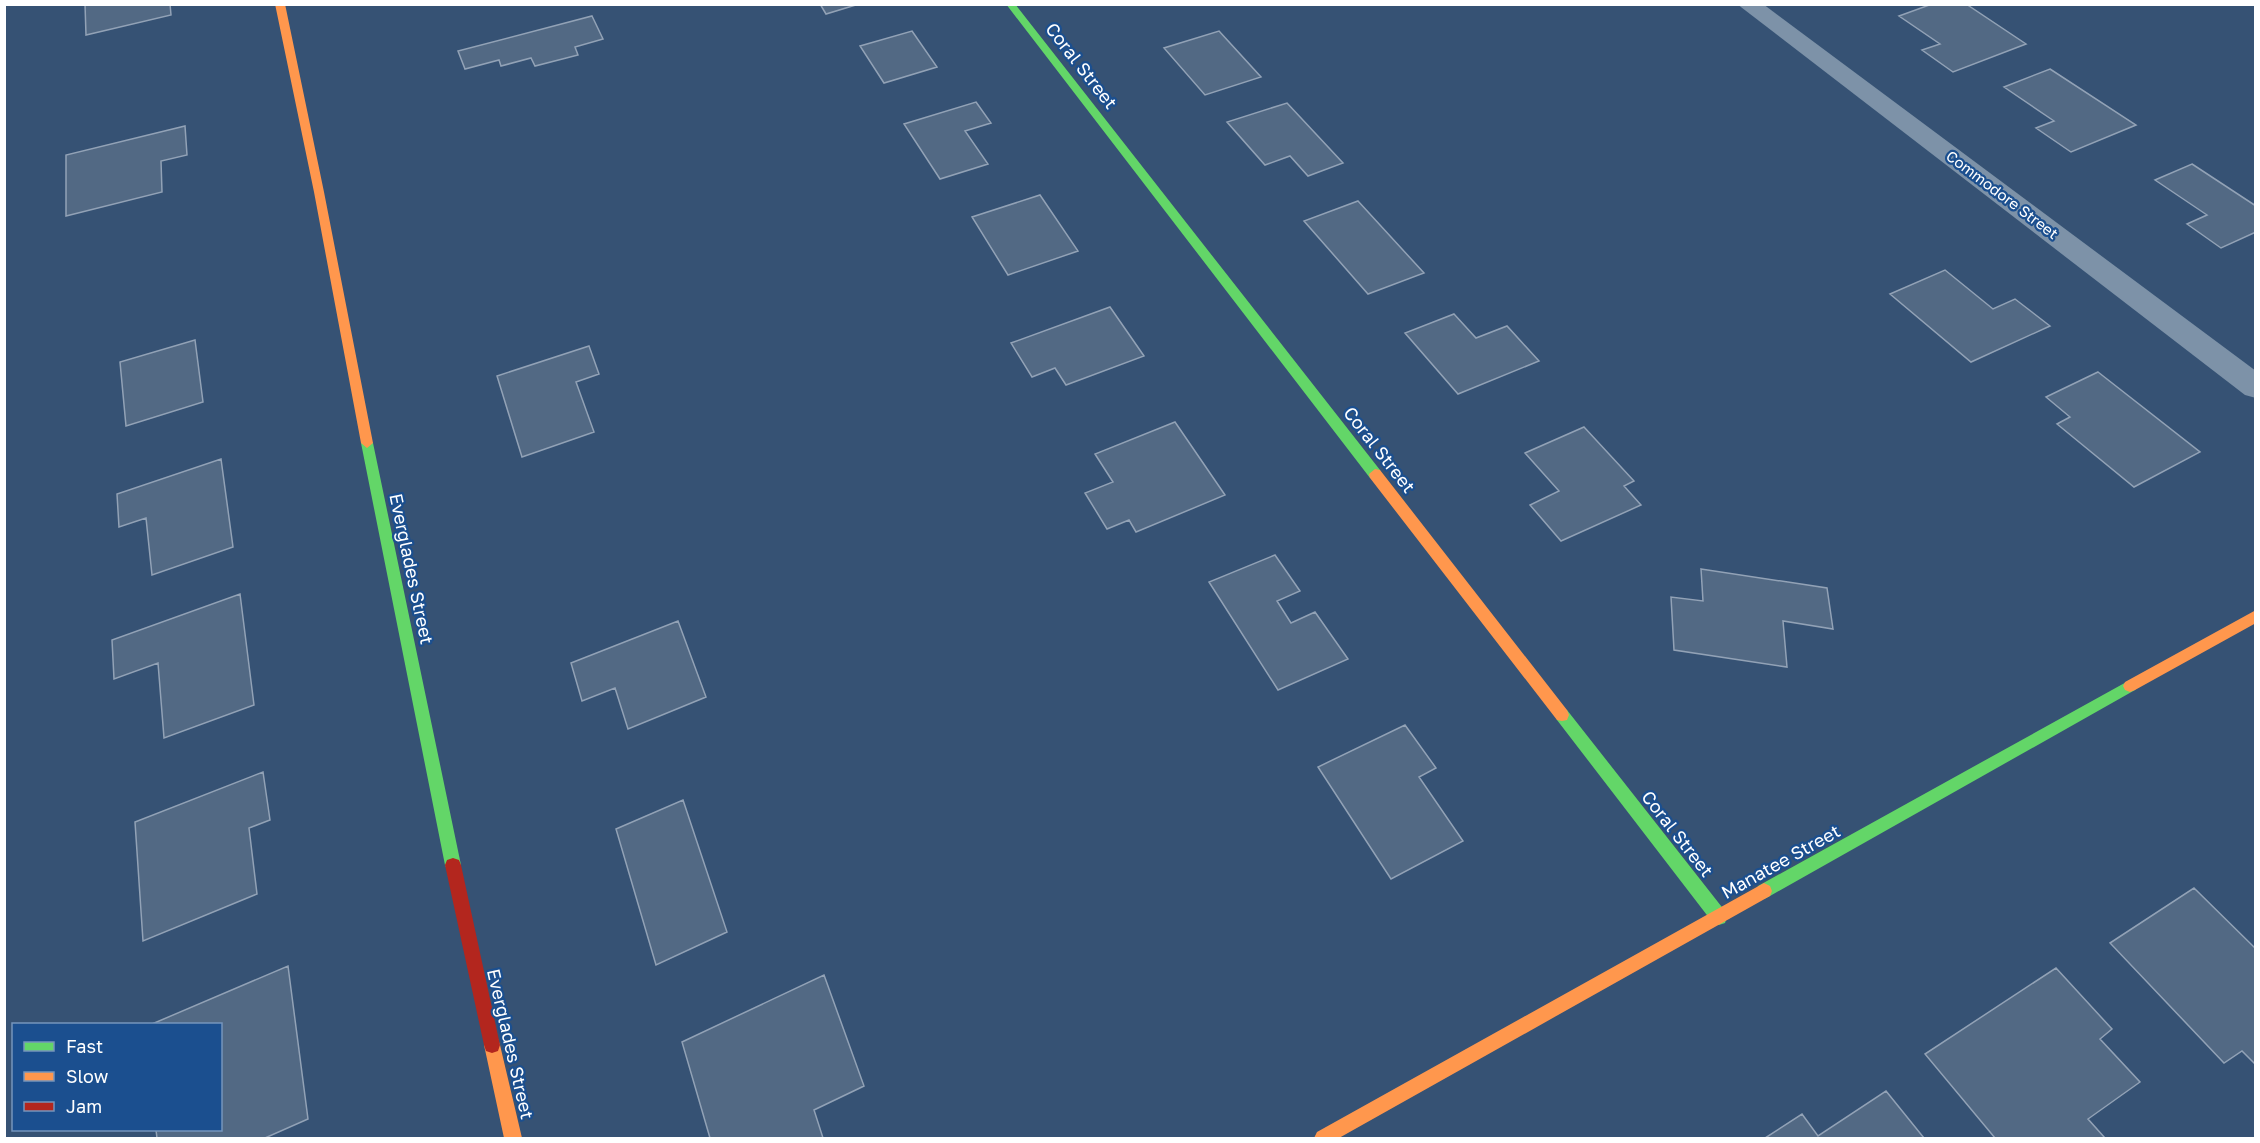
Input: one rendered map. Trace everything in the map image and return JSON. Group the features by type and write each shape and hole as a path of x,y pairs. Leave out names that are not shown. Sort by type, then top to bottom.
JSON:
{"street":[{"name":"Everglades Street","path":"280,4 306,117 379,506 460,899 513,1138"},
{"name":"Coral Street","path":"1010,4 1719,917"},
{"name":"Commodore Street","path":"1748,4 2256,387"},
{"name":"Manatee Street","path":"1323,1138 2256,615"}],"building":[{"path":"85,4 170,4 171,15 86,35"},
{"path":"820,4 859,4 826,14"},
{"path":"1932,4 1966,4 2026,44 1953,72 1922,50 1940,44 1899,16"},
{"path":"592,16 603,39 575,47 578,55 535,66 531,58 501,66 499,60 465,69 458,51"},
{"path":"912,31 937,67 884,83 860,46"},
{"path":"1219,31 1261,77 1205,95 1164,48"},
{"path":"2050,69 2136,125 2071,152 2036,128 2054,121 2004,87"},
{"path":"976,102 991,123 965,131 988,164 940,179 904,124"},
{"path":"1287,103 1343,163 1308,176 1290,156 1265,165 1227,122"},
{"path":"185,126 187,155 161,161 162,192 66,216 66,155"},
{"path":"2192,164 2256,206 2256,232 2221,248 2187,224 2207,215 2155,180"},
{"path":"1040,195 1078,251 1008,275 972,217"},
{"path":"1358,201 1424,273 1368,294 1304,221"},
{"path":"1945,270 1993,309 2015,299 2050,326 1971,362 1890,294"},
{"path":"1110,307 1144,356 1066,385 1055,368 1032,377 1011,343"},
{"path":"1454,314 1476,338 1507,326 1539,361 1458,394 1405,333"},
{"path":"195,340 203,402 126,426 120,362"},
{"path":"589,346 599,374 576,382 594,432 522,457 497,376"},
{"path":"2098,372 2200,452 2134,487 2057,424 2070,417 2046,397"},
{"path":"1175,422 1225,495 1136,532 1129,520 1107,529 1085,493 1113,482 1095,454"},
{"path":"1584,427 1634,481 1624,486 1641,505 1561,541 1530,505 1559,491 1525,453"},
{"path":"221,459 233,547 152,575 146,518 119,527 117,494"},
{"path":"1275,555 1300,591 1277,601 1291,623 1315,612 1348,659 1278,690 1209,582"},
{"path":"1701,569 1827,588 1833,629 1783,621 1787,667 1674,650 1671,597 1703,601"},
{"path":"240,594 254,705 164,738 158,663 114,679 112,640"},
{"path":"678,621 706,697 628,729 615,688 582,701 571,663"},
{"path":"1405,725 1436,768 1419,777 1463,841 1391,879 1318,767"},
{"path":"263,772 270,820 249,828 257,894 143,941 135,822"},
{"path":"683,800 727,932 656,965 616,829"},
{"path":"2194,888 2256,949 2256,1065 2242,1051 2224,1063 2110,943"},
{"path":"288,966 308,1119 265,1138 157,1138 156,1131 222,1131 222,1023 154,1023"},
{"path":"2056,968 2112,1029 2100,1039 2140,1082 2088,1119 2105,1138 1995,1138 1925,1054"},
{"path":"824,975 864,1086 814,1110 823,1138 710,1138 682,1042"},
{"path":"1886,1091 1924,1138 1765,1138 1802,1114 1818,1136"}],"traffic: fast":[{"path":"1010,4 1375,474"},
{"path":"367,443 453,865"},
{"path":"1764,891 2130,686"},
{"path":"1562,715 1719,917"}],"traffic: slow":[{"path":"280,4 367,443"},
{"path":"1375,474 1562,715"},
{"path":"2130,686 2256,616"},
{"path":"1323,1138 1764,891"},
{"path":"492,1045 513,1138"}],"traffic: jam":[{"path":"453,865 492,1045"}]}
